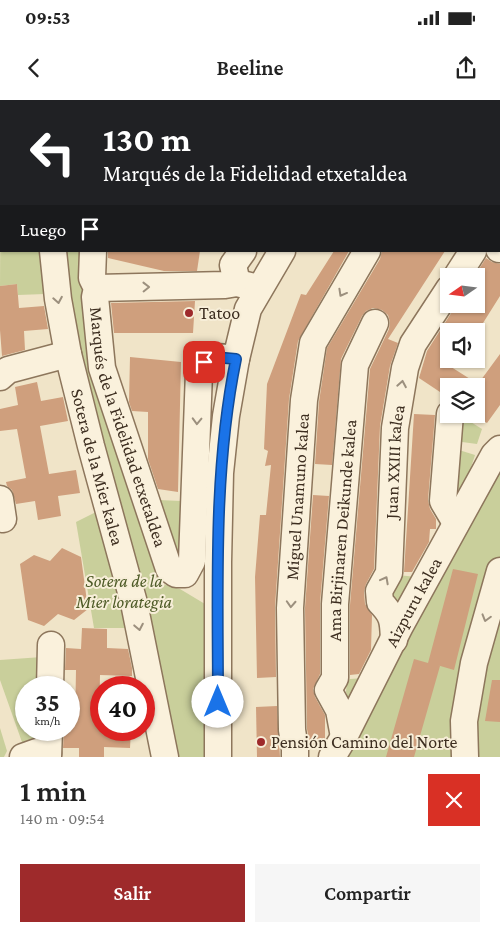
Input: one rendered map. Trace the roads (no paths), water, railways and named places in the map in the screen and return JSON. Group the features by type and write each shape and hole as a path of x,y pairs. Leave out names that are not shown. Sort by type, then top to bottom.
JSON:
{"street":[{"name":"Sotera de la Mier kalea","path":"53,252 58,299 68,354 93,455 134,603 166,757"},
{"name":"Marqués de la Fidelidad etxetaldea","path":"93,252 92,278 97,288 95,297 102,368 170,569 176,574 185,574 192,560 207,507 199,372 204,362 214,357 236,359 248,309 248,286 97,288"},
{"path":"241,252 233,265 248,286 281,252"},
{"name":"Miguel Unamuno kalea","path":"295,757 292,730 290,608 304,400 314,343 366,252"},
{"path":"462,268 472,252"},
{"name":"Juan XXIII kalea","path":"394,640 393,620 389,611 380,602 379,591 389,573 397,410 405,368 413,344 440,303"},
{"name":"Ama Birjinaren Deikunde kalea","path":"338,747 339,710 328,690 335,678 335,604 355,365 375,323"},
{"path":"0,378 8,370 68,354"},
{"path":"449,423 444,501 456,523"},
{"name":"Aizpuru kalea","path":"338,747 400,626 494,455 500,449"},
{"path":"207,507 218,757"},
{"path":"465,757 464,721 474,663 500,571"},
{"path":"50,676 51,645"},
{"path":"23,757 49,747"}],"place":[{"name":"Tatoo","path":"189,313"},
{"name":"Pensión Camino del Norte","path":"261,742"}],"park label":[{"name":"Sotera de la Mier lorategia","path":"124,591"}]}
